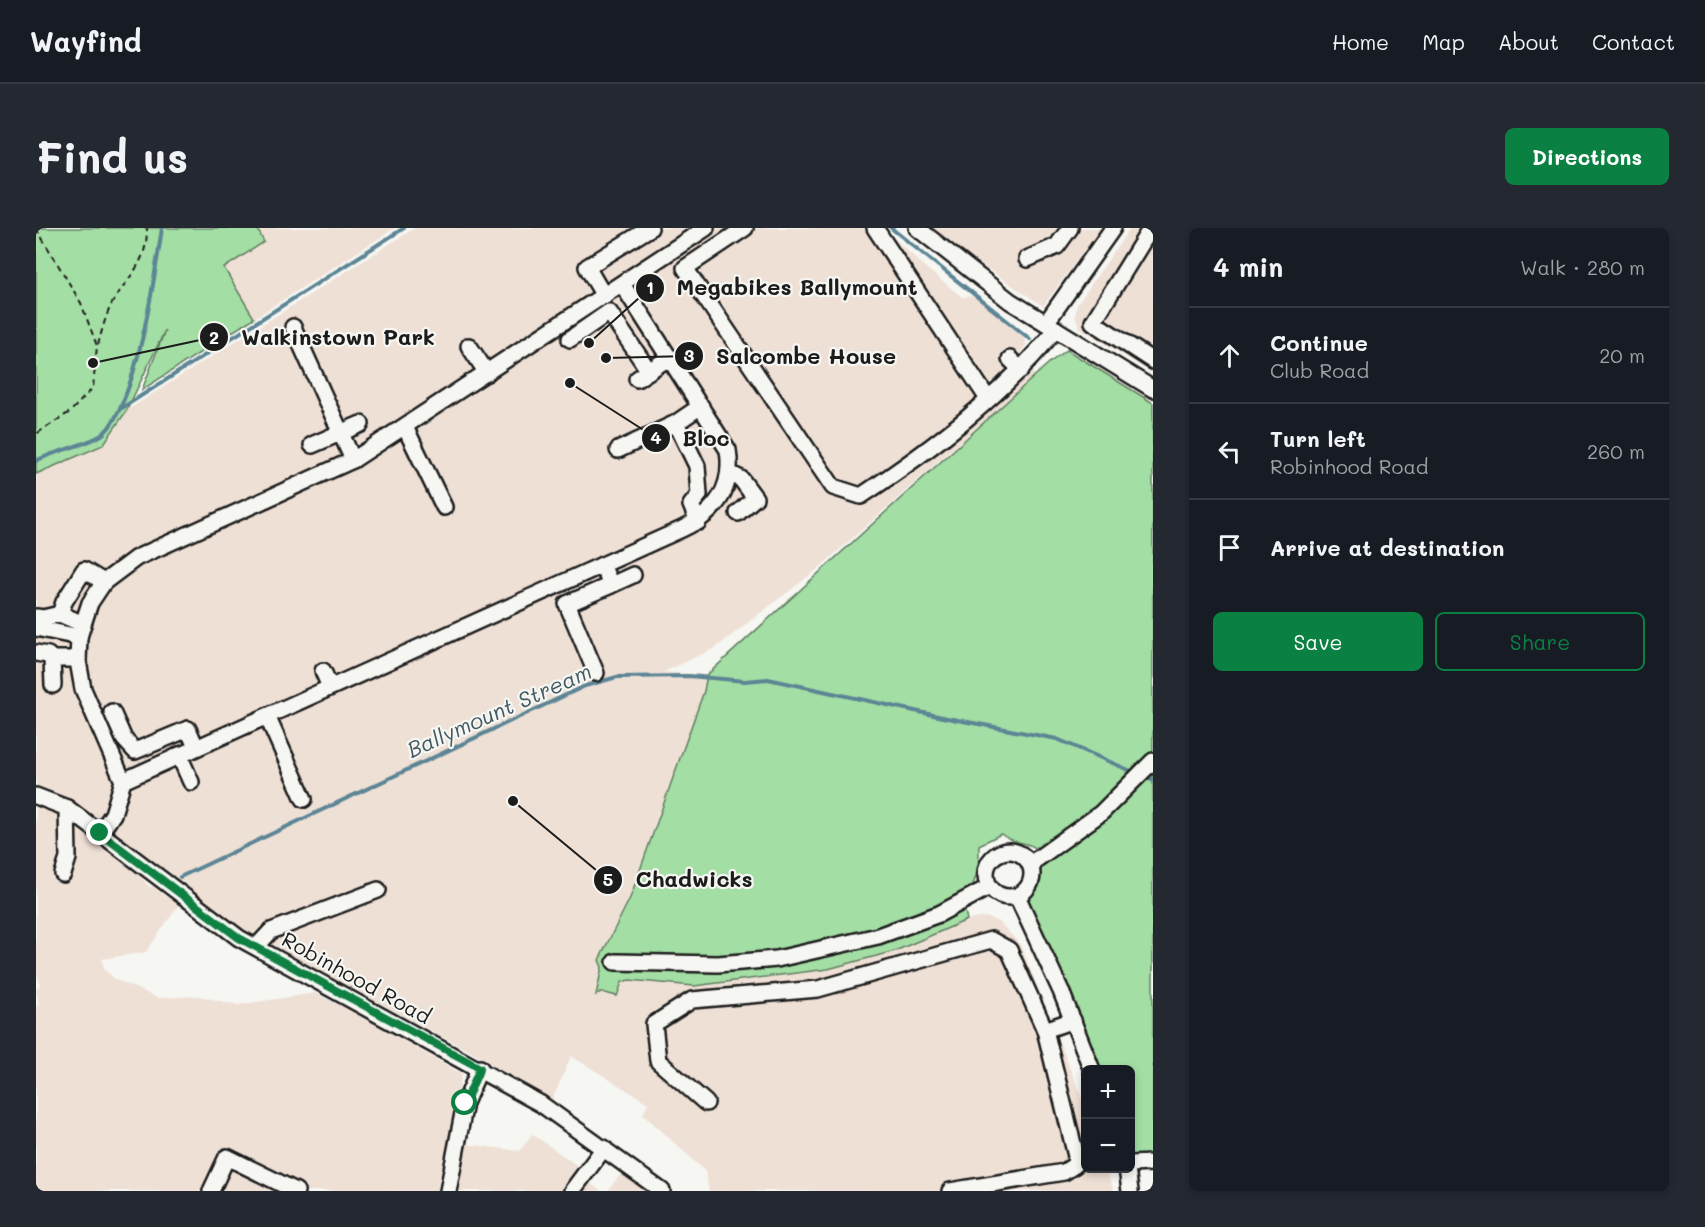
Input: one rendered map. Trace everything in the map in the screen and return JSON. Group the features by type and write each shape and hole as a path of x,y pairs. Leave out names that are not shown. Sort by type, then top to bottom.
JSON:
{"street":[{"path":"604,296 586,267 650,228"},
{"path":"100,833 113,814 123,781 83,689 78,659 81,630 90,603 104,582 136,558 353,460 706,228"},
{"path":"745,228 685,268 833,487 861,496 921,456 988,399 1051,326 1113,228"},
{"path":"875,228 988,399"},
{"path":"918,228 981,281 1153,389"},
{"path":"1027,259 1057,246 1070,228"},
{"path":"1151,228 1093,322 1153,361"},
{"path":"123,781 698,522 720,500 729,473 728,450 622,284"},
{"path":"572,317 576,335 609,312 643,375 670,357"},
{"path":"293,327 353,460"},
{"path":"469,346 487,373"},
{"path":"618,450 676,423 701,406"},
{"path":"676,423 697,466 699,495 691,505 698,522"},
{"path":"312,445 361,424"},
{"path":"405,427 444,507"},
{"path":"729,473 741,479 755,498 738,513"},
{"path":"602,565 611,585"},
{"path":"60,614 63,602 84,570 104,582"},
{"path":"596,673 567,604 633,575"},
{"path":"36,616 43,618 60,614"},
{"path":"60,614 81,630"},
{"path":"36,628 81,630"},
{"path":"36,653 48,655 52,659 78,659"},
{"path":"52,659 52,685"},
{"path":"323,671 330,687"},
{"path":"112,712 124,740 135,751 188,729 196,747"},
{"path":"267,716 304,799"},
{"path":"179,755 191,782"},
{"path":"1030,864 1101,813 1153,761"},
{"name":"Robinhood Road","path":"36,795 67,808 239,938 480,1068 541,1104 662,1191"},
{"path":"63,874 68,858 67,808"},
{"path":"1016,852 1030,864 1032,880 1024,893 1017,896 1001,896 989,887 988,866 999,854 1016,852"},
{"path":"615,962 718,963 777,959 878,936 939,914 989,887"},
{"path":"256,946 271,931 378,890"},
{"path":"1017,896 1073,1020 1090,1065"},
{"path":"705,1103 658,1061 654,1024 692,1000 818,989 991,940 1008,950 1045,1030 1076,1156 1075,1165 1064,1172 950,1191"},
{"path":"1045,1030 1073,1020"},
{"path":"448,1191 465,1103 480,1068"},
{"path":"572,1191 604,1148"},
{"path":"211,1191 227,1157 296,1191"},
{"path":"1135,1164 1153,1163"},
{"path":"1127,1173 1130,1191"}],"path":[{"path":"36,228 81,303 97,345"},
{"path":"36,434 70,412 93,387 97,345 114,301 140,264 147,244 147,228"}],"shaded area":[{"path":"170,228 395,228 142,390 171,316"},
{"path":"415,228 883,228 926,268 962,297 973,296 1023,334 1026,345 1018,356 1036,375 818,569 715,648 664,672 707,675 704,691 630,898 599,960 602,967 596,994 629,980 895,951 967,920 986,917 999,922 1020,944 1081,1096 1081,1173 1107,1173 1114,1191 709,1191 705,1171 643,1114 648,1103 571,1056 551,1103 478,1056 239,928 183,883 64,796 36,785 36,474 103,445 127,410"},
{"path":"931,228 1101,228 1043,306 938,236"},
{"path":"1130,228 1153,228 1153,374 1079,327 1075,316 1077,305"},
{"path":"36,804 55,809 142,876 150,887 153,886 166,897 169,895 180,903 146,952 102,959 104,969 115,979 157,998 199,996 238,1005 315,993 352,1011 462,1074 437,1191 36,1191 36,1007 39,1005 36,991 40,984 36,970"},
{"path":"532,1134 595,1178 591,1184 601,1191 456,1191 466,1144 520,1151"},
{"path":"622,1172 648,1191 608,1191"}],"green space":[{"path":"36,228 257,228 264,242 224,268 254,318 142,390 165,330 127,410 103,445 36,474"},
{"path":"1067,350 1153,403 1153,1163 1135,1164 1135,1065 1090,1065 1024,893 1032,880 1031,869 1043,855 1034,847 1006,838 1001,834 979,845 976,875 965,902 967,920 895,951 828,969 694,986 629,980 622,982 617,996 601,992 596,995 602,967 599,960 630,898 704,691 707,675 1049,363"}],"waterway":[{"path":"36,461 98,437 116,417 126,394 143,336 162,228"},
{"path":"122,408 404,228"},
{"path":"891,228 1030,339"},
{"name":"Ballymount Stream","path":"180,877 585,686 617,677 689,676 745,681 768,679 1057,739 1131,771"}],"place":[{"name":"Megabikes Ballymount","path":"589,343"},
{"name":"Salcombe House","path":"606,358"},
{"name":"Walkinstown Park","path":"93,363"},
{"name":"Bloc","path":"570,383"},
{"name":"Chadwicks","path":"513,801"}],"route":[{"path":"100,833 239,938 480,1068 465,1103"}]}
